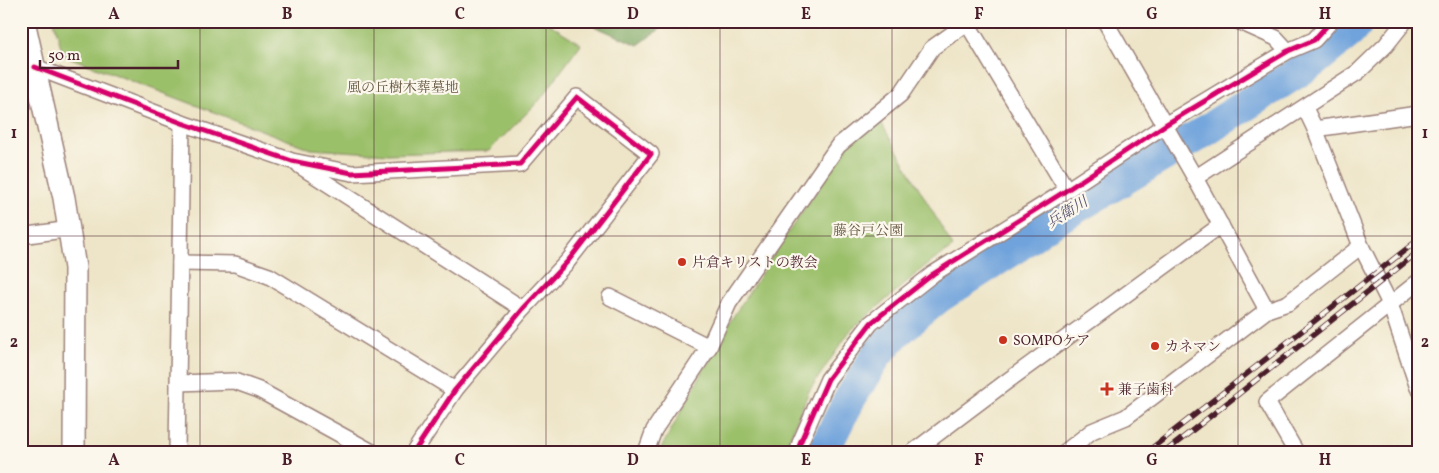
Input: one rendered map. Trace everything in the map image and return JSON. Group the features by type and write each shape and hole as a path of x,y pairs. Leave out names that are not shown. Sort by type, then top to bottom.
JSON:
{"street":[{"path":"24,21 70,229 75,268 74,452"},
{"path":"1105,21 1268,310"},
{"path":"1238,21 1276,38 1288,51"},
{"path":"798,452 800,443 828,378 871,323 932,274 1066,190 1168,131 1288,51 1314,40 1331,21"},
{"path":"1193,174 1305,108 1358,72 1386,45 1405,21"},
{"path":"646,452 654,430 709,347 729,303 838,146 900,94 932,48 969,22 1066,190"},
{"path":"35,67 182,123 292,161 352,173 520,164 577,97 651,154 568,261 523,309 455,390 414,452"},
{"path":"1305,108 1361,246 1390,304 1418,388"},
{"path":"1315,129 1418,114"},
{"path":"176,452 182,123"},
{"path":"292,161 523,309"},
{"path":"913,452 1221,225"},
{"path":"21,236 70,229"},
{"path":"1065,452 1092,431 1126,417 1268,310 1288,303 1361,246"},
{"path":"180,263 235,264 269,276 455,390"},
{"path":"1296,452 1267,402 1418,282"},
{"path":"610,297 709,347"},
{"path":"178,384 234,381 259,390 372,452"}],"green space":[{"name":"風の丘樹木葬墓地","path":"54,21 545,21 581,44 539,101 489,151 388,154 311,149 63,55"},
{"path":"582,21 671,21 638,45"},
{"name":"藤谷戸公園","path":"879,119 953,247 924,267 850,331 809,391 784,452 659,452 731,320 785,237 849,143"}],"waterway":[{"name":"兵衛川","path":"823,452 848,402 878,353 897,332 939,297 1011,251 1045,226 1202,133 1312,63 1350,32 1359,21"}],"railway":[{"path":"1147,452 1418,240"},
{"path":"1165,452 1418,252"}],"cycle path":[{"path":"798,452 800,443 828,379 871,323 933,274 1067,190 1165,125 1288,51 1314,40 1331,21"},
{"path":"35,67 182,123 292,161 352,173 520,164 577,97 651,154 568,261 523,309 455,390 414,452"}],"place":[{"name":"片倉キリストの教会","path":"682,262"},
{"name":"SOMPOケア","path":"1003,340"},
{"name":"カネマン","path":"1155,346"},
{"name":"兼子歯科","path":"1107,389"}]}
